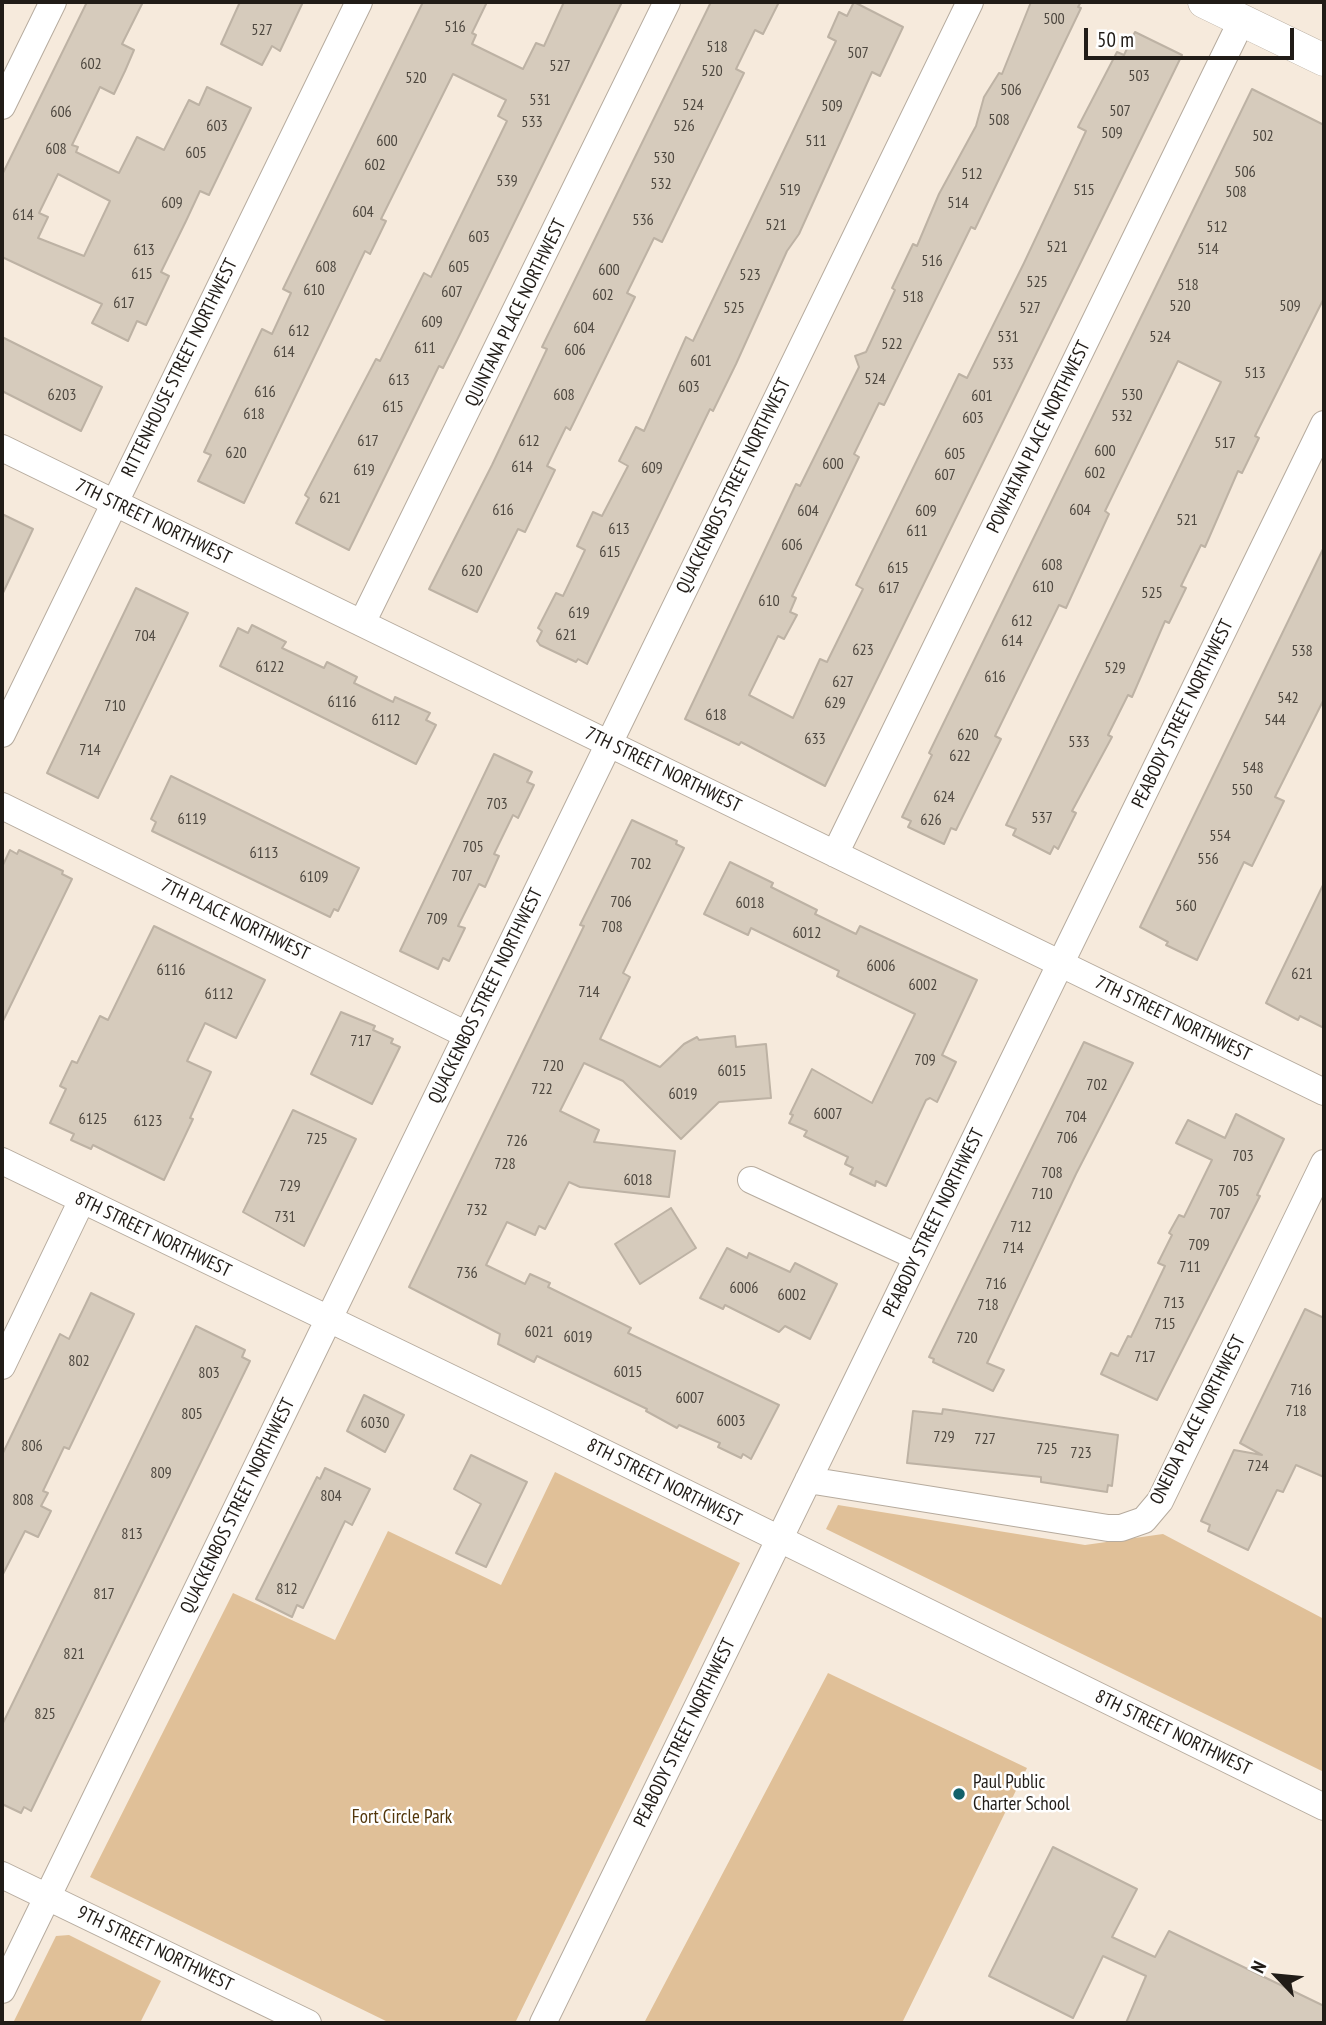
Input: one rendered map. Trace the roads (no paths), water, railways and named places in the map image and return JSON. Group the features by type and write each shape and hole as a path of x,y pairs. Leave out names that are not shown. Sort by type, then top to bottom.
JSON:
{"street":[{"path":"2,106 53,2"},
{"name":"RITTENHOUSE STREET NORTHWEST","path":"2,734 359,2"},
{"name":"QUINTANA PLACE NORTHWEST","path":"362,623 667,2"},
{"name":"QUACKENBOS STREET NORTHWEST","path":"2,1990 970,2"},
{"path":"1204,2 1324,60"},
{"name":"POWHATAN PLACE NORTHWEST","path":"835,854 1242,20"},
{"name":"PEABODY STREET NORTHWEST","path":"543,2023 1324,424"},
{"name":"7TH STREET NORTHWEST","path":"2,448 1324,1092"},
{"name":"7TH PLACE NORTHWEST","path":"2,806 467,1035"},
{"name":"8TH STREET NORTHWEST","path":"2,1161 1324,1807"},
{"name":"ONEIDA PLACE NORTHWEST","path":"808,1480 1108,1528 1121,1528 1144,1520 1160,1501 1324,1163"},
{"path":"751,1180 917,1257"},
{"path":"2,1366 82,1200"},
{"name":"9TH STREET NORTHWEST","path":"2,1875 308,2023"}],"place":[{"name":"Paul Public Charter School","path":"959,1794"}],"park label":[{"name":"Fort Circle Park","path":"402,1818"}]}
